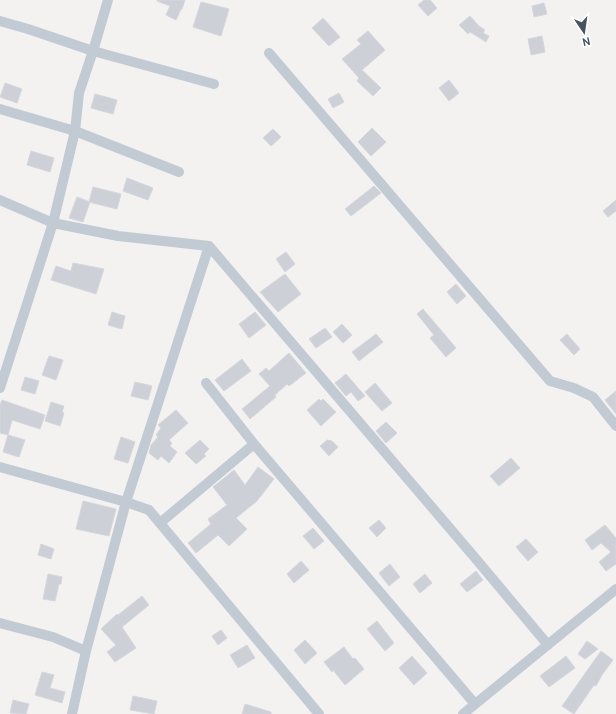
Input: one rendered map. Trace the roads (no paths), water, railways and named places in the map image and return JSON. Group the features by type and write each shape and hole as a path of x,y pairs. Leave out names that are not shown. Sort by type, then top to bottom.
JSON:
{"street":[{"path":"0,388 53,223 75,131 79,93 108,0"},
{"path":"0,21 93,51 214,84"},
{"path":"269,53 550,380 574,388 593,397 616,426"},
{"path":"0,110 75,131 179,172"},
{"path":"0,200 53,223 118,236 209,246 466,546 548,645"},
{"path":"72,714 86,651 126,502 209,246"},
{"path":"206,383 254,444 475,704"},
{"path":"160,524 254,444"},
{"path":"0,467 126,502 149,510 319,714"},
{"path":"463,714 616,589"},
{"path":"0,623 53,637 86,651"}]}
